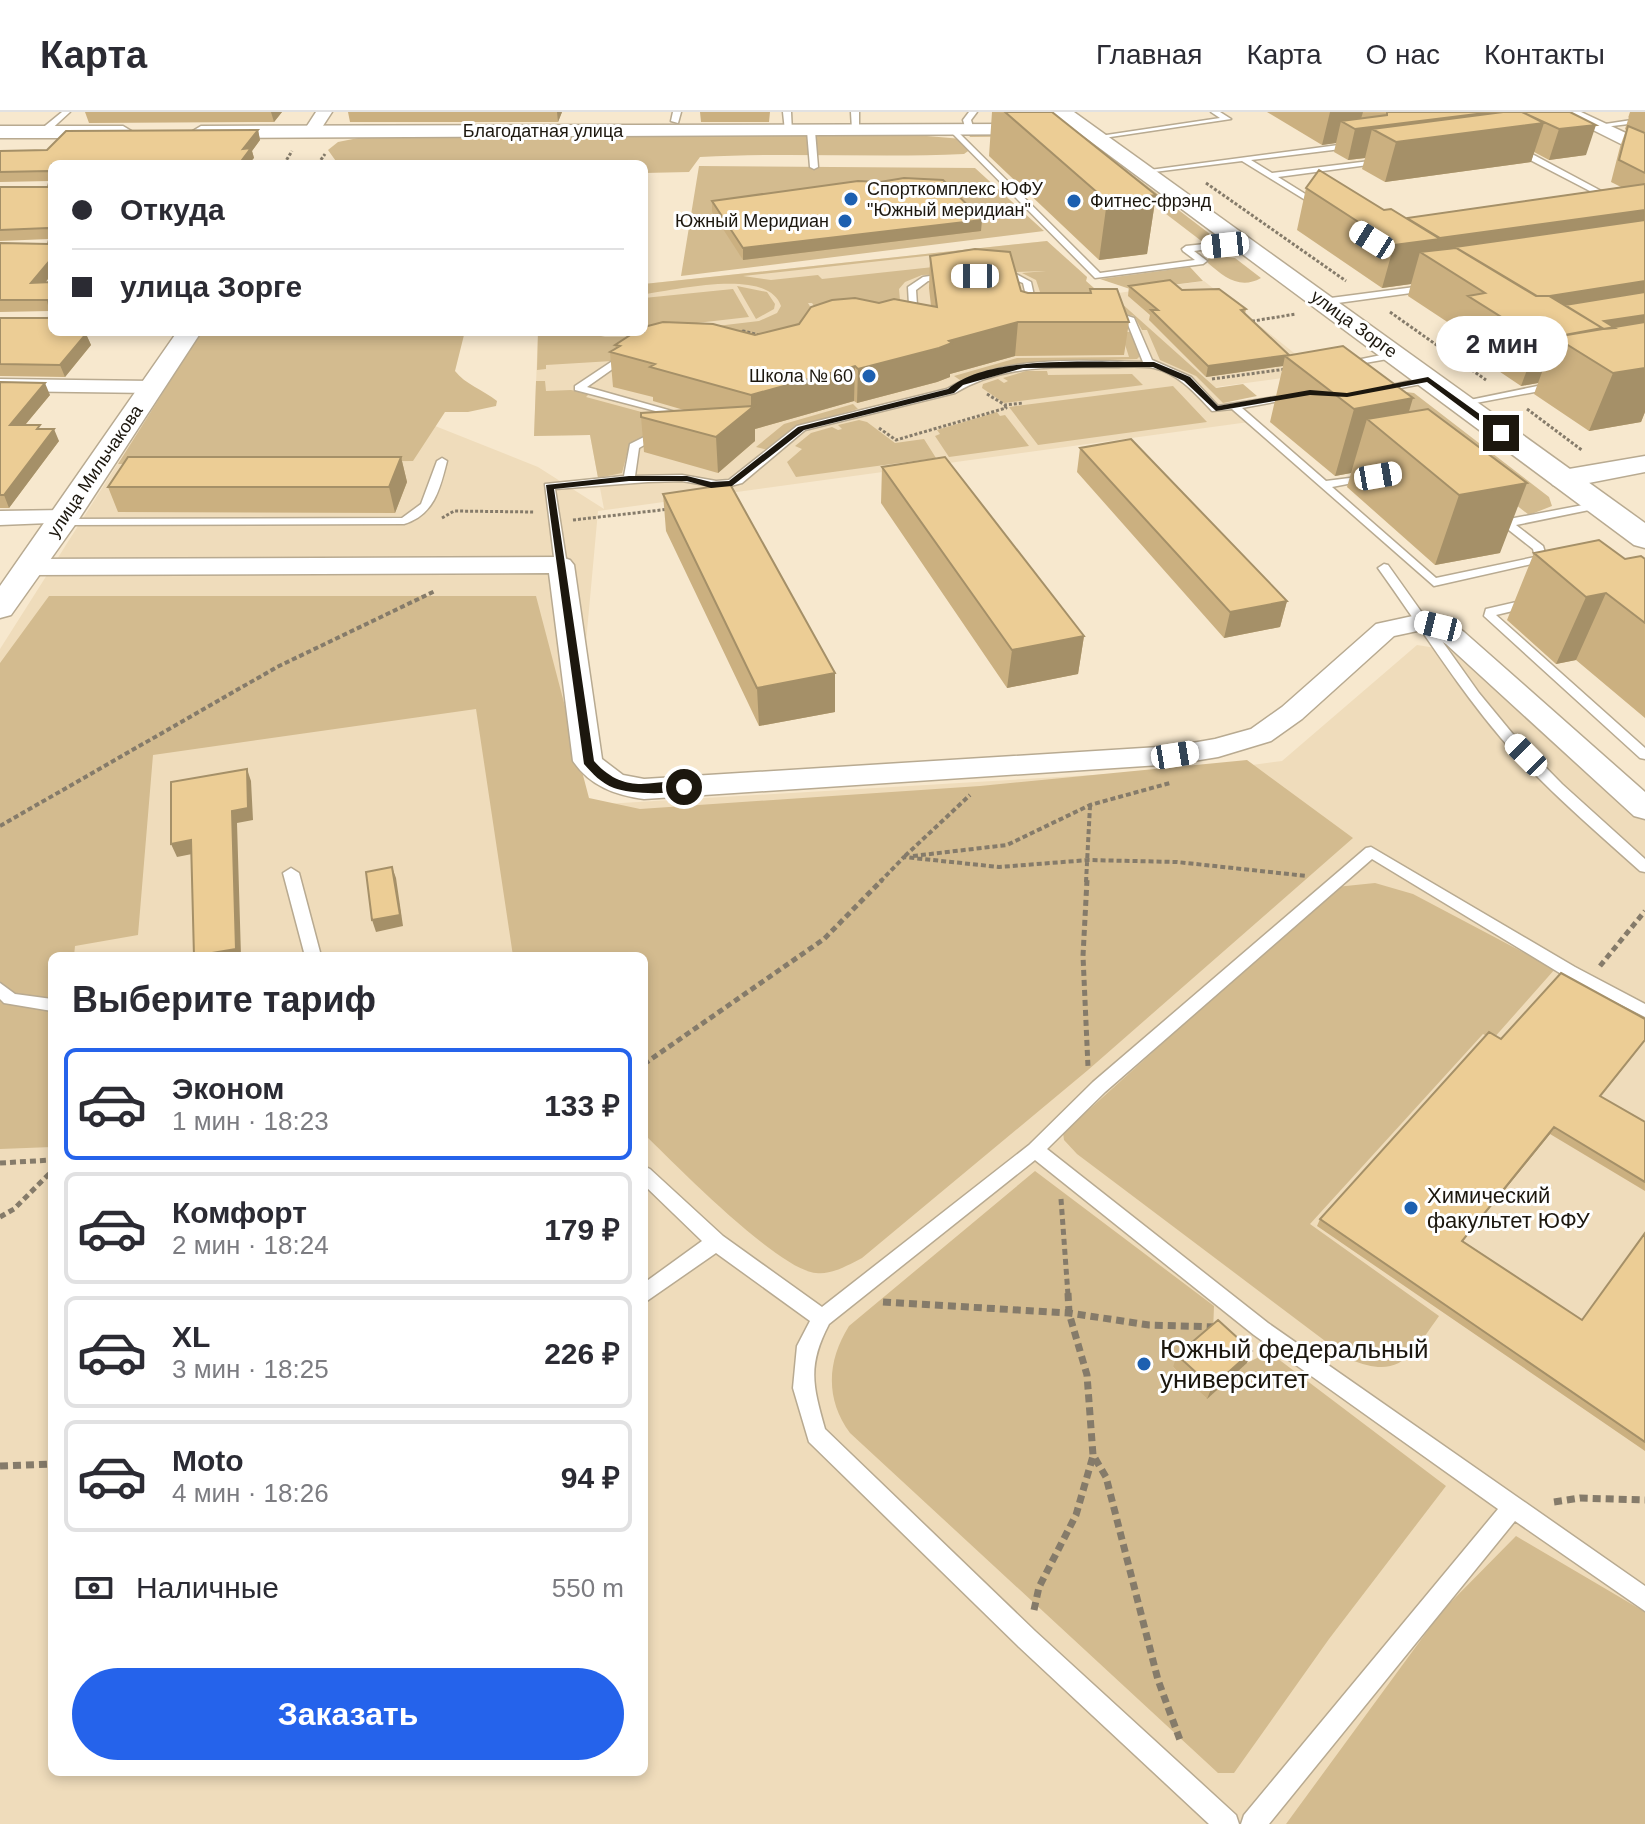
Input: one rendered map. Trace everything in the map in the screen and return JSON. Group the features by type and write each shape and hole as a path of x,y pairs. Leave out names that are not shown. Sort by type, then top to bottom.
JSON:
{"main road":[{"name":"улица Зорге","path":"1061,112 1146,171 1645,538"}],"street":[{"path":"302,151 324,112"},
{"path":"1566,112 1645,150"},
{"name":"Благодатная улица","path":"178,132 788,121 811,131 855,121 966,124 1092,133"},
{"path":"0,132 147,132"},
{"name":"улица Мильчакова","path":"0,608 64,519 186,336"},
{"path":"0,385 152,387"},
{"path":"1583,493 1645,464"},
{"path":"1583,493 1645,484"},
{"path":"0,518 64,519"},
{"path":"29,567 561,565 588,761 601,777 633,788 1175,755 1218,748 1261,735 1292,713 1385,630 1422,622 1438,626 1455,638 1645,809"}],"lane":[{"path":"43,132 66,112"},
{"path":"1092,133 1227,119 1215,112"},
{"path":"1596,126 1645,120"},
{"path":"966,124 1098,276 1203,261 1186,249 1243,243"},
{"path":"811,131 814,167"},
{"path":"1507,144 1623,204 1607,206"},
{"path":"1146,171 1358,145"},
{"path":"1244,159 1334,216"},
{"path":"1271,176 1397,159"},
{"path":"899,321 913,321 910,293 917,283 933,278 961,276"},
{"path":"986,276 1023,279 1036,314 1051,313"},
{"path":"1323,302 1444,286 1429,276"},
{"path":"1097,313 1117,314 1131,320 1148,362 1187,379 1216,409 1310,393"},
{"path":"629,479 634,446 660,433 683,416 579,388 638,350"},
{"path":"1337,364 1396,355"},
{"path":"561,565 549,486 687,478 711,485 732,484 801,428 866,410 886,410 951,391 960,383 1023,365 1154,365"},
{"path":"1360,392 1428,380"},
{"path":"1460,403 1569,383"},
{"path":"1234,406 1434,582 1541,559 1539,548 1483,504"},
{"path":"64,519 404,521 416,518 427,508 442,461"},
{"path":"1324,485 1378,476"},
{"path":"1508,523 1583,493"},
{"path":"1384,568 1507,736 1645,867"},
{"path":"1551,599 1496,610 1490,612 1490,616 1645,755"},
{"path":"1227,1824 1027,1639 816,1435 803,1388 807,1346 822,1318 849,1300 1035,1150 1099,1087 1371,852 1588,981 1645,1011"},
{"path":"291,873 312,952"},
{"path":"0,989 10,999 48,1004"},
{"path":"1035,1150 1261,1329 1645,1600"},
{"path":"648,1178 716,1242 822,1318"},
{"path":"648,1291 716,1242"},
{"path":"1253,1824 1512,1508"}],"path":[{"path":"1238,323 1248,331"},
{"path":"733,338 743,331 766,337"},
{"path":"1212,379 1294,368 1287,362"},
{"path":"999,410 1003,416"},
{"path":"933,429 937,435"},
{"path":"917,434 921,440"},
{"path":"441,518 454,511 536,512 538,505 552,503"},
{"path":"571,520 573,533"},
{"path":"0,826 277,667 435,591"},
{"path":"904,857 1007,845 1090,805 1183,780"},
{"path":"648,1061 824,939 904,857 980,786"},
{"path":"1090,805 1083,956 1088,1070 1099,1087"},
{"path":"904,857 999,867 1089,860 1177,862 1338,881"},
{"path":"1588,981 1645,911"},
{"path":"0,1163 48,1160"},
{"path":"1027,1639 1039,1587 1076,1515 1093,1455 1087,1375 1074,1339 1062,1252 1061,1170"},
{"path":"0,1217 14,1209 48,1175"},
{"path":"849,1300 1069,1313 1149,1325 1261,1329"},
{"path":"1093,1455 1106,1477 1158,1680 1183,1747"},
{"path":"0,1466 48,1464"},
{"path":"1512,1508 1580,1498 1645,1500"}],"shaded area":[{"path":"1057,131 1086,139 1219,241 1204,243 1068,139 1050,136 970,137 967,132"},
{"path":"915,135 962,139 971,149 964,154 931,155 700,157 689,172 648,173 648,160 335,160 328,150 338,142 358,138"},
{"name":"Спорткомплекс ЮФУ \"Южный меридиан\"","path":"699,166 975,168 1044,231 681,276"},
{"name":"Южный федеральный университет","path":"1047,241 1087,277 1086,281 1095,289 1111,294 1204,281 1319,373 1216,387 1249,422 598,511 571,806 1245,766 1282,761 1417,645 1467,653 1645,817 1645,1824 0,1824 0,649 163,392 415,418 538,467 604,509 590,435 534,436 538,336 648,336 648,284"},
{"path":"1047,241 1087,277 1086,281 1095,289 1111,294 1216,388 1243,384 1257,396 1223,403 1196,376 1160,360 1147,330 1142,330 1134,316 1041,295 1036,280 1022,273 1046,271 922,275 905,282 899,289 901,312 823,319 812,303 808,303 818,320 777,338 739,332 612,361 546,365 546,369 537,370 538,336 648,336 759,321 777,313 781,306 773,294 759,287 741,284 648,293 648,284","holes":["944,254 952,265 822,279 818,275 771,280 743,276"]},
{"path":"1214,255 1235,258 1261,278 1246,283 1233,280 1208,263"},
{"path":"1190,267 1203,281 1133,290 1100,279"},
{"path":"737,286 767,292 775,304 774,309 756,319"},
{"path":"733,289 749,317 648,329 648,298"},
{"path":"1121,332 1131,332 1140,356 1137,359 1023,363 960,380 954,376 1017,358 1129,357"},
{"path":"198,336 464,336 455,371 497,401 496,406 468,412 445,412 413,461 118,464"},
{"path":"1026,371 1047,371 1048,375 1132,374 1143,385 1004,403 982,388 983,384 998,379 1004,383 1008,381 1003,378"},
{"path":"536,381 545,381 546,391 571,390 589,394 586,397 660,417 655,431 630,443 622,473 598,478 590,435 534,436"},
{"path":"1173,386 1207,422 1038,445 1009,407"},
{"path":"1414,393 1549,497 1552,506 1529,515 1376,396"},
{"path":"853,404 858,409 798,426 768,450 756,447 784,424"},
{"path":"997,412 1000,416 1005,415 1029,446 949,457 935,436 940,434 937,430"},
{"path":"859,420 867,422 895,443 924,439 936,458 796,477 787,462 802,449 795,446 811,433 832,427 842,429 838,425"},
{"path":"49,596 536,596 589,798 640,809 980,786 1247,760 1353,838 1088,1070 862,1258 834,1271 816,1273 799,1267 753,1236 648,1138 648,952 512,952 476,709 153,755 138,935 75,946 74,952 48,952 48,1147 0,1149 0,663"},
{"path":"1375,883 1413,894 1555,969 1493,1039 1483,1034 1310,1224 1439,1316 1412,1353 1393,1365 1381,1367 1349,1359 1077,1154 1064,1140 1063,1133 1336,887"},
{"path":"1035,1171 1214,1306 1213,1333 1173,1367 1206,1398 1247,1363 1269,1352 1446,1486 1329,1639 1234,1773 1218,1773 850,1433 836,1407 833,1366 849,1326"},
{"path":"1516,1536 1645,1612 1645,1824 1286,1824 1442,1611"}],"building":[{"path":"1005,112 1052,112 1156,195 1107,201"},
{"path":"1387,112 1493,112 1355,129 1341,121 1387,115"},
{"path":"1522,112 1544,123 1396,142 1372,129"},
{"path":"1522,112 1570,112 1596,125 1559,129"},
{"path":"1628,126 1645,133 1645,173 1619,160"},
{"path":"258,130 243,149 251,148 242,160 48,160 48,171 0,172 0,151 47,150 66,131"},
{"path":"1319,170 1384,210 1391,209 1440,239 1394,245 1306,188"},
{"name":"Южный Меридиан","path":"904,178 943,180 982,220 743,248 712,201 858,181 880,182"},
{"path":"1645,184 1645,210 1440,238 1407,218"},
{"path":"0,187 48,187 48,228 0,230"},
{"path":"1645,220 1645,281 1550,296 1537,296 1455,247"},
{"path":"0,243 48,244 48,263 31,283 48,282 48,300 0,300"},
{"path":"1456,248 1536,296 1549,296 1602,328 1538,340 1468,296 1485,293 1420,252"},
{"path":"975,249 1010,252 1021,291 1091,293 1090,289 1117,289 1129,322 1018,322 949,341 952,343 939,348 858,369 855,366 751,395 650,367 655,364 610,352 629,336 648,336 648,326 663,322 713,324 755,335 799,324 811,307 832,300 855,298 879,303 894,299 937,307 930,256"},
{"path":"1170,280 1182,290 1219,289 1246,309 1241,310 1289,355 1208,366 1151,310 1158,310 1129,286"},
{"path":"1645,292 1645,315 1604,321 1615,328 1604,329 1565,305"},
{"path":"0,318 48,318 48,336 84,336 60,365 0,364"},
{"path":"1645,322 1645,368 1613,373 1555,337"},
{"path":"1343,346 1413,398 1354,409 1285,356"},
{"path":"0,382 45,383 10,425 40,425 37,429 54,429 4,495 0,495"},
{"path":"754,406 716,437 641,417 641,413"},
{"path":"1428,409 1527,483 1459,495 1367,419"},
{"path":"1131,439 1287,601 1230,612 1080,448"},
{"path":"128,457 401,457 389,487 108,487"},
{"path":"945,457 1084,636 1012,650 882,467"},
{"path":"730,484 835,673 757,688 663,494"},
{"path":"1599,540 1625,559 1641,556 1645,559 1645,623 1606,593 1586,597 1534,553"},
{"path":"247,769 248,808 232,811 236,949 194,952 191,840 171,844 171,782"},
{"path":"392,867 400,915 372,920 366,872"},
{"name":"Химический факультет ЮФУ","path":"1561,973 1645,1019 1645,1040 1600,1096 1645,1122 1645,1182 1554,1127 1462,1241 1582,1320 1645,1233 1645,1442 1320,1219 1489,1032 1501,1039"},
{"path":"1218,1320 1252,1351 1212,1387 1177,1355"}],"place":[{"name":"Спорткомплекс ЮФУ \"Южный меридиан\"","path":"851,199"},
{"name":"Фитнес-фрэнд","path":"1074,201"},
{"name":"Южный Меридиан","path":"845,221"},
{"name":"Школа № 60","path":"869,376"},
{"name":"Химический факультет ЮФУ","path":"1411,1208"},
{"name":"Южный федеральный университет","path":"1144,1364"}],"route":[{"path":"684,787 644,789 618,785 601,777 588,761 549,486 687,478 711,485 732,484 801,428 866,410 886,410 951,391 960,383 1023,365 1154,365 1187,379 1216,409 1310,393 1347,395 1428,380 1501,433"}]}
